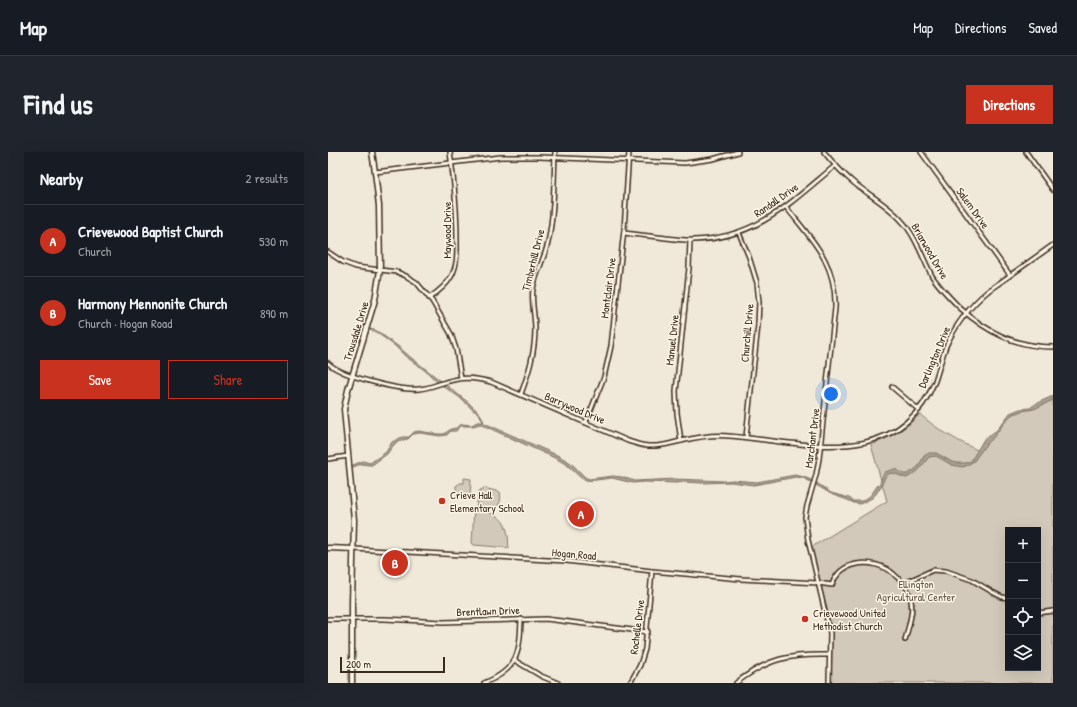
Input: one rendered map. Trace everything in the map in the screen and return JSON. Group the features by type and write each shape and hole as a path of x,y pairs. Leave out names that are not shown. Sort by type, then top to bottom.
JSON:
{"street":[{"name":"Trousdale Drive","path":"352,683 354,520 344,409 352,375 375,300 380,270 379,206 372,152"},
{"name":"Maywood Drive","path":"429,298 449,282 454,272 456,263 457,212 450,152"},
{"name":"Timberhill Drive","path":"521,394 530,369 534,350 535,328 533,290 537,273 547,245 550,229 555,152"},
{"name":"Montclair Drive","path":"586,422 608,365 624,233 629,152"},
{"path":"375,172 501,157 555,157 680,163 722,158 738,152"},
{"name":"Briarwood Drive","path":"824,152 853,182 903,222 915,239 926,264 938,284 966,313 986,328 1007,338 1028,345 1053,347"},
{"name":"Salem Drive","path":"921,152 1010,275"},
{"path":"1026,152 1053,190"},
{"name":"Randall Drive","path":"624,233 690,240 712,239 739,233 765,221 786,207 836,165"},
{"name":"Marchant Drive","path":"786,207 823,254 829,268 834,288 835,308 821,445 817,470 805,516 807,536 830,632 829,683"},
{"name":"Churchill Drive","path":"739,233 749,257 757,283 759,302 758,325 746,437"},
{"name":"Manuel Drive","path":"681,441 676,391 689,268 690,240"},
{"name":"Darlington Drive","path":"821,445 853,445 882,437 901,426 918,410 930,392 946,346 966,313 981,298 1010,275 1053,245"},
{"path":"328,252 352,266 394,271 410,277 429,298 452,338 456,349 461,378"},
{"name":"Barrywood Drive","path":"328,363 336,369 352,375 401,389 418,389 461,378 478,379 491,382 628,441 645,446 661,445 714,435 821,445"},
{"path":"892,387 918,410"},
{"path":"328,458 348,456"},
{"name":"Hogan Road","path":"328,548 566,561 652,571 748,579 818,582 832,585 835,578 843,571 851,565 860,563 872,564 892,572 904,583"},
{"path":"905,640 912,610 910,598 904,583 933,570 946,571 960,575 972,580 989,591 1005,598"},
{"name":"Rochelle Drive","path":"630,683 642,661 645,648 648,632 652,571"},
{"path":"1041,613 1053,611"},
{"name":"Brentlawn Drive","path":"328,619 384,619 443,622 546,619 648,632"},
{"path":"484,683 501,674 514,660 520,644 521,619"},
{"path":"736,683 753,670 781,659 802,655 829,655"},
{"path":"514,660 541,676 558,683"}],"green space":[{"name":"Ellington Agricultural Center","path":"1053,399 1053,683 829,683 831,639 810,548 887,501 871,445 897,432 920,414 948,435 980,451 1009,416 1021,410 1032,409"},
{"path":"464,478 471,479 470,498 463,497 456,492 456,486 460,483 464,483"},
{"path":"484,488 500,492 501,498 498,506 486,510 476,508 479,491"},
{"path":"474,509 495,515 503,521 508,533 509,548 474,545 472,543"}],"shaded area":[{"path":"370,329 377,331 399,347 469,403 479,413 474,411 459,397 437,382 427,372 376,332"},
{"path":"1053,396 1053,400 1034,409 1022,411 1009,417 974,461 966,466 962,467 952,465 936,456 929,457 918,471 907,478 892,473 889,474 885,477 876,494 872,498 860,504 833,495 816,485 817,483 831,493 849,498 853,501 862,501 870,496 880,483 885,472 895,469 904,474 908,474 918,467 924,456 929,453 936,453 952,462 966,463 971,461 984,439 997,430 1010,413 1020,409 1030,408"},
{"path":"479,413 484,423 559,456 571,463 589,479 613,476 635,481 675,479 757,482 795,475 811,480 811,482 803,478 796,477 754,485 731,482 633,483 612,478 588,481 581,478 567,465 557,459 480,424 473,426 460,426 456,431 451,431 447,435 440,436 420,433 413,434 408,439 398,441 387,454 372,465 361,464 353,467 353,465 363,461 370,463 386,452 392,442 402,437 409,437 414,432 418,431 444,434 462,424 472,425 477,422 483,422"}],"place":[{"name":"Crieve Hall Elementary School","path":"442,501"},
{"name":"Crievewood Baptist Church","path":"581,514"},
{"name":"Harmony Mennonite Church","path":"395,563"},
{"name":"Crievewood United Methodist Church","path":"805,619"}]}
